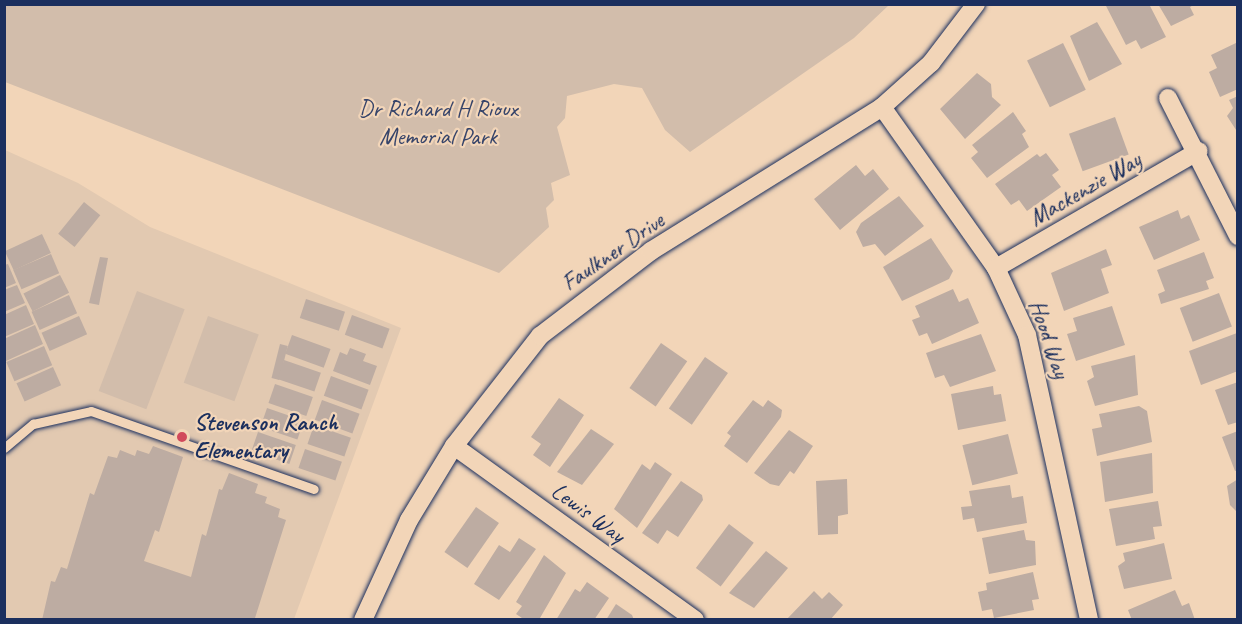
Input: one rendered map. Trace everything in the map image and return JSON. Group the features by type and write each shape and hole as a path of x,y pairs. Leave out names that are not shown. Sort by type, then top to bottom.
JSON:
{"street":[{"name":"Faulkner Drive","path":"363,620 409,520 454,446 540,336 604,283 882,107 931,63 976,4"},
{"path":"1168,98 1199,151 1238,236"},
{"name":"Hood Way","path":"882,107 996,268 1027,334 1089,620"},
{"name":"Mackenzie Way","path":"996,268 1199,151"},
{"name":"Lewis Way","path":"454,446 695,620"}],"lane":[{"path":"4,448 33,424 91,411 314,489"}],"shaded area":[{"name":"Stevenson Ranch Elementary","path":"5,150 78,183 150,227 401,328 294,619 5,620"}],"green space":[{"name":"Dr Richard H Rioux Memorial Park","path":"4,5 889,5 854,38 690,152 665,130 642,88 614,84 567,96 565,118 557,127 570,175 551,183 554,200 546,208 549,227 499,273 5,82"},
{"path":"137,291 185,309 146,409 99,391"},
{"path":"208,316 259,334 234,401 184,383"}],"building":[{"path":"1105,4 1149,4 1166,37 1141,49 1136,40 1126,45"},
{"path":"1158,4 1195,4 1190,7 1194,15 1171,26"},
{"path":"1097,22 1122,64 1089,81 1070,36"},
{"path":"1238,42 1238,89 1220,97 1209,72 1217,68 1211,55"},
{"path":"1063,43 1086,90 1050,107 1027,61"},
{"path":"977,73 991,84 992,97 1001,105 965,139 940,109"},
{"path":"1238,96 1238,133 1227,116 1233,108 1229,100"},
{"path":"1013,112 1026,131 1022,134 1029,147 987,178 971,158 978,152 972,145"},
{"path":"1115,117 1129,155 1083,171 1069,134"},
{"path":"1046,153 1059,170 1052,175 1061,187 1027,211 1019,200 1011,205 995,184 1037,154 1040,157"},
{"path":"856,165 865,176 873,169 889,189 840,230 814,199"},
{"path":"899,196 924,226 885,256 875,244 863,247 856,232 861,223"},
{"path":"84,202 100,215 75,247 58,234"},
{"path":"1178,210 1181,219 1189,215 1200,240 1154,260 1139,227"},
{"path":"42,234 51,253 14,270 5,251"},
{"path":"931,238 953,271 949,279 902,301 883,267"},
{"path":"1106,249 1112,265 1101,269 1109,293 1064,311 1051,273"},
{"path":"1204,252 1214,278 1206,281 1209,289 1161,304 1158,294 1165,291 1157,270"},
{"path":"51,254 59,273 21,289 13,270"},
{"path":"100,257 108,258 99,305 89,303"},
{"path":"8,264 16,283 4,288 4,265"},
{"path":"60,275 69,293 33,311 23,294"},
{"path":"17,285 25,303 4,312 4,290"},
{"path":"953,289 959,302 968,298 979,323 932,344 927,333 919,336 912,320 920,317 915,306"},
{"path":"1219,293 1232,327 1193,342 1180,308"},
{"path":"69,295 77,313 40,330 32,312"},
{"path":"306,299 345,312 339,331 300,318"},
{"path":"26,305 34,324 4,337 4,315"},
{"path":"1112,306 1125,345 1076,361 1067,334 1077,331 1073,318"},
{"path":"352,315 390,329 382,348 345,335"},
{"path":"79,316 87,334 50,351 42,333"},
{"path":"35,325 43,344 6,361 4,339"},
{"path":"1237,333 1238,371 1201,385 1189,351"},
{"path":"981,334 996,371 950,387 944,375 935,378 926,353"},
{"path":"292,335 331,349 324,368 285,354"},
{"path":"661,343 687,361 656,406 629,388"},
{"path":"280,344 288,346 279,380 272,378"},
{"path":"44,346 52,365 14,381 6,362"},
{"path":"350,348 366,354 363,361 377,366 370,385 333,371 340,352 347,355"},
{"path":"1135,355 1138,395 1095,406 1087,381 1094,377 1091,366"},
{"path":"705,357 728,373 692,425 669,409"},
{"path":"284,360 321,373 314,392 277,379"},
{"path":"53,367 61,385 25,402 16,383"},
{"path":"331,376 369,390 361,409 324,396"},
{"path":"1238,382 1238,422 1228,425 1215,390"},
{"path":"275,384 313,397 306,416 268,403"},
{"path":"993,386 994,395 1001,394 1006,421 958,430 951,394"},
{"path":"559,398 584,415 550,467 533,455 541,444 531,437"},
{"path":"322,400 360,414 352,433 315,420"},
{"path":"753,400 763,407 768,400 782,410 781,417 747,463 724,446 731,436 727,433"},
{"path":"1139,406 1147,411 1152,442 1097,456 1092,429 1102,427 1099,414"},
{"path":"267,408 304,421 297,440 260,427"},
{"path":"314,425 351,438 344,457 307,444"},
{"path":"591,429 614,444 582,485 557,472"},
{"path":"789,430 813,446 794,474 790,471 779,486 770,484 754,473"},
{"path":"1238,431 1238,470 1235,471 1222,437"},
{"path":"258,432 296,445 289,464 251,451"},
{"path":"1008,434 1018,474 972,485 962,445"},
{"path":"153,446 183,457 159,532 155,530 144,561 191,577 202,534 206,536 219,489 222,490 229,473 258,484 255,493 267,497 265,503 280,509 278,517 286,520 255,618 42,620 51,581 55,582 61,567 67,569 90,493 94,495 108,456 117,458 120,450 135,456 137,450 149,454"},
{"path":"305,449 342,462 335,481 298,468"},
{"path":"1152,453 1153,493 1105,502 1100,462"},
{"path":"655,462 672,474 637,528 614,509 642,464 650,470"},
{"path":"847,479 848,514 838,516 838,534 818,535 816,481"},
{"path":"1238,479 1238,513 1230,505 1227,486"},
{"path":"681,481 702,495 703,500 678,537 667,530 658,544 642,533"},
{"path":"1010,485 1012,498 1023,496 1027,523 977,532 974,518 963,520 961,507 972,506 969,491"},
{"path":"1158,501 1162,526 1153,527 1155,539 1116,546 1109,509"},
{"path":"476,507 499,523 467,568 444,552"},
{"path":"729,524 754,543 721,587 696,568"},
{"path":"1024,530 1026,540 1035,541 1036,565 989,574 982,538"},
{"path":"519,538 536,549 499,600 474,584 499,545 510,552"},
{"path":"1164,543 1172,579 1124,589 1118,566 1125,561 1123,553"},
{"path":"766,551 788,568 754,608 729,593"},
{"path":"544,555 566,573 540,618 525,620 516,614 522,606 516,602"},
{"path":"1033,572 1039,599 1032,600 1034,610 994,618 992,609 982,611 978,592 987,590 986,583"},
{"path":"587,582 609,598 594,620 556,620 575,589 580,592"},
{"path":"1175,590 1182,606 1189,603 1195,620 1132,620 1128,610"},
{"path":"814,591 822,599 829,592 843,605 830,620 786,620"},
{"path":"616,604 632,615 634,620 606,620"}],"place":[{"name":"Stevenson Ranch Elementary","path":"182,437"}]}
